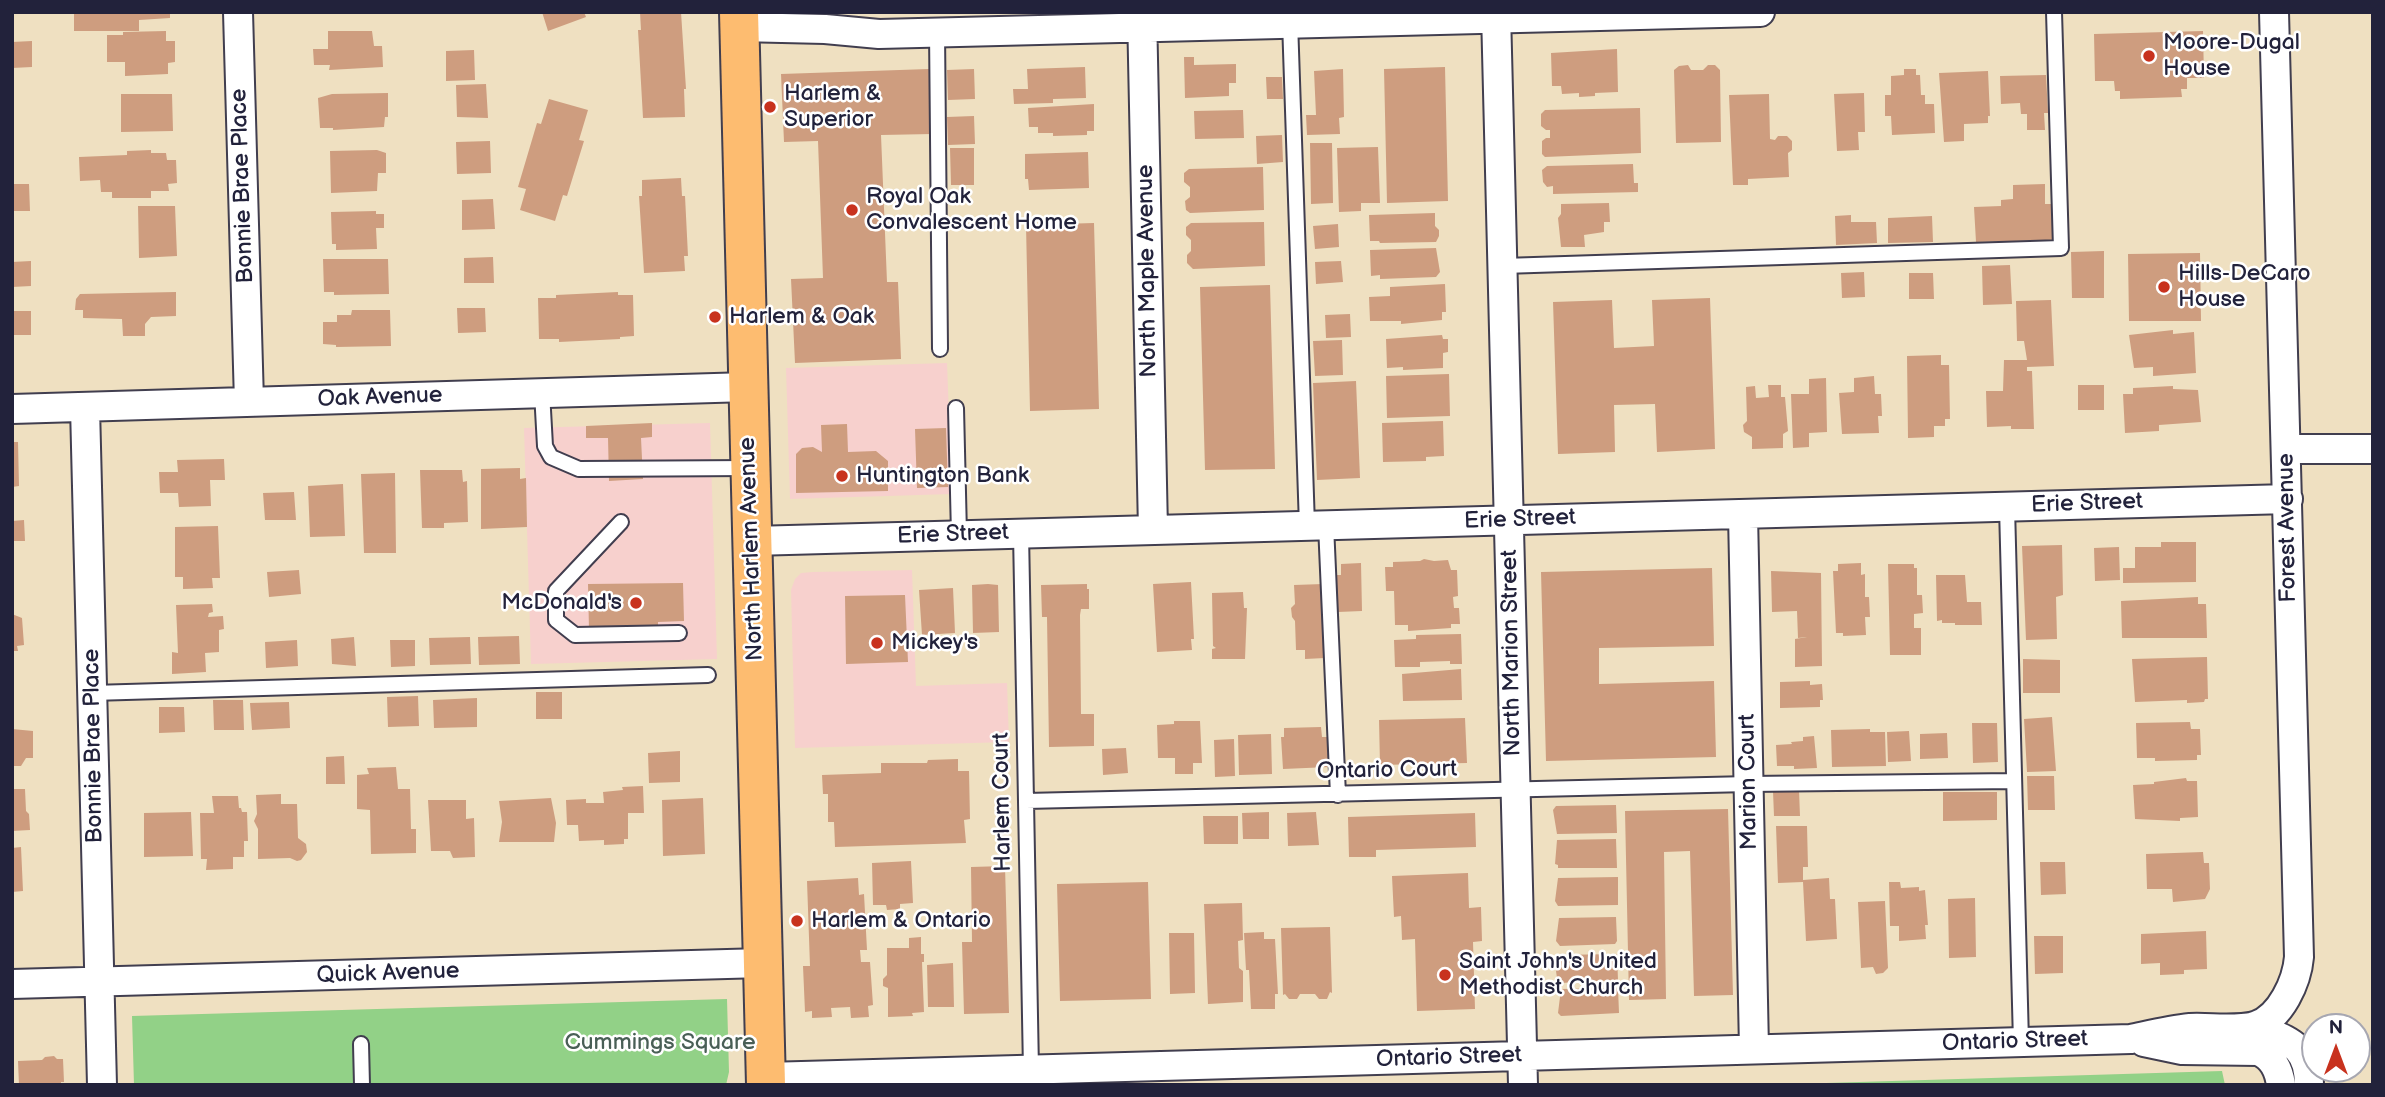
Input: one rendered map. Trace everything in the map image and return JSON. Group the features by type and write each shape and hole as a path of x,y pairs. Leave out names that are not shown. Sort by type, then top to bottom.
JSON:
{"main road":[{"name":"North Harlem Avenue","path":"739,20 766,1081"}],"street":[{"name":"Bonnie Brae Place","path":"238,12 250,402"},
{"path":"739,20 879,34 1142,20 1760,12"},
{"name":"Forest Avenue","path":"2241,1034 2265,1021 2292,988 2298,973 2299,957 2274,12"},
{"name":"North Marion Street","path":"1496,15 1523,1085"},
{"name":"North Maple Avenue","path":"1142,20 1153,530"},
{"name":"Oak Avenue","path":"12,409 748,387"},
{"name":"Bonnie Brae Place","path":"85,407 102,1085"},
{"path":"2286,449 2373,449"},
{"name":"Erie Street","path":"752,541 2288,499"},
{"name":"Marion Court","path":"1743,514 1754,1049"},
{"name":"Quick Avenue","path":"12,984 763,963"},
{"name":"Ontario Street","path":"766,1081 1031,1070 2131,1039 2187,1028 2241,1034"},
{"path":"2241,1034 2275,1064 2281,1085"},
{"path":"2241,1034 2293,1044 2303,1054 2309,1068 2309,1085"}],"lane":[{"path":"1503,267 2061,248 2054,12"},
{"path":"1290,18 1317,525 1338,794"},
{"path":"937,31 940,349"},
{"path":"542,392 545,446 551,457 579,469 750,468"},
{"path":"956,408 959,535"},
{"path":"2007,507 2021,1042"},
{"path":"621,522 556,591 556,620 575,635 679,633"},
{"name":"Harlem Court","path":"1021,533 1031,1070"},
{"path":"92,693 708,675"},
{"name":"Ontario Court","path":"1026,801 1749,784 2014,781"},
{"path":"361,1044 362,1085"}],"shaded area":[{"path":"947,363 952,494 790,499 786,368"},
{"path":"710,423 717,659 531,664 524,428"},
{"path":"912,570 916,686 1007,683 1009,742 795,748 791,590 795,579 801,573 813,572"}],"green space":[{"name":"Cummings Square","path":"727,999 729,1072 726,1085 134,1085 132,1016"},
{"path":"2222,1071 2225,1085 1792,1085 1826,1083"}],"building":[{"path":"74,12 170,12 170,18 139,20 139,31 74,31"},
{"path":"542,12 584,12 586,17 548,31"},
{"path":"640,12 681,12 685,117 643,118 638,30 641,30"},
{"path":"166,31 166,41 175,41 175,62 168,63 168,74 125,76 125,62 107,62 107,35"},
{"path":"328,31 372,31 374,46 382,46 383,67 329,70 330,65 314,65 313,49 328,49"},
{"name":"Moore-Dugal House","path":"2203,31 2204,78 2187,78 2187,89 2181,89 2182,97 2120,99 2120,91 2115,91 2114,81 2095,81 2094,34"},
{"path":"32,41 32,67 12,68 12,42"},
{"path":"1617,49 1618,92 1579,97 1579,93 1562,94 1561,86 1552,86 1551,53"},
{"path":"474,50 475,80 446,81 446,51"},
{"path":"1184,57 1194,57 1194,65 1236,64 1236,83 1229,83 1229,96 1185,98"},
{"path":"1688,65 1691,70 1703,70 1708,65 1715,65 1720,70 1721,142 1676,143 1674,70"},
{"path":"1085,67 1086,98 1053,99 1053,103 1014,104 1013,89 1028,89 1027,69"},
{"path":"1445,67 1448,201 1387,203 1384,69"},
{"name":"Royal Oak Convalescent Home","path":"929,69 932,134 881,135 887,282 898,282 901,359 795,363 791,279 823,278 818,141 784,142 781,74"},
{"path":"974,69 975,99 948,100 947,70"},
{"path":"1343,69 1344,117 1339,118 1340,134 1307,135 1306,115 1316,115 1314,71"},
{"path":"1904,69 1916,69 1916,75 1920,75 1921,95 1925,95 1925,104 1934,104 1935,133 1892,135 1891,116 1885,116 1885,95 1891,95 1891,76 1904,75"},
{"path":"1988,71 1988,123 1964,124 1964,141 1944,142 1939,73"},
{"path":"2046,75 2048,113 2044,113 2045,130 2027,130 2027,114 2021,114 2020,103 2001,104 2000,76"},
{"path":"1266,77 1282,77 1283,99 1267,99"},
{"path":"486,84 488,118 457,117 456,85"},
{"path":"388,93 388,117 385,117 384,127 333,130 320,128 318,98 332,94"},
{"path":"1864,93 1865,132 1858,132 1859,150 1837,151 1834,94"},
{"path":"121,94 172,94 173,131 121,132"},
{"path":"1769,94 1770,139 1787,136 1792,141 1792,150 1788,153 1789,177 1748,179 1748,185 1733,185 1729,95"},
{"path":"549,99 588,110 579,140 584,141 567,196 563,195 555,221 520,210 526,189 518,187 537,123 541,124"},
{"path":"1094,104 1094,131 1087,131 1087,135 1053,136 1053,133 1038,133 1038,127 1029,127 1028,108"},
{"path":"1640,108 1641,153 1545,157 1542,154 1542,141 1550,138 1550,130 1541,126 1541,114 1545,110"},
{"path":"1243,110 1244,138 1195,139 1194,111"},
{"path":"974,116 975,144 948,145 947,117"},
{"path":"1282,135 1283,162 1257,164 1256,136"},
{"path":"490,141 491,173 457,174 456,142"},
{"path":"1310,143 1332,143 1333,203 1311,204"},
{"path":"1378,147 1380,203 1361,203 1361,211 1339,212 1337,148"},
{"path":"950,148 974,148 974,185 951,185"},
{"path":"151,150 151,153 166,153 167,160 176,160 177,183 168,184 169,191 151,191 151,198 112,198 112,192 101,192 100,180 80,181 79,157 127,155 127,151"},
{"path":"377,150 386,153 386,173 378,173 377,191 331,193 330,151"},
{"path":"1088,152 1089,188 1029,190 1028,179 1025,179 1025,154"},
{"path":"1633,164 1634,183 1638,183 1638,192 1553,194 1553,186 1547,187 1543,182 1542,170 1547,166"},
{"path":"1263,167 1264,210 1190,213 1186,210 1185,201 1190,197 1190,187 1184,182 1184,173 1189,169"},
{"path":"681,178 682,196 685,196 688,256 684,256 685,271 644,273 639,196 642,196 642,180"},
{"path":"12,184 29,184 30,211 12,211"},
{"path":"2045,184 2045,204 2052,204 2053,240 1976,242 1974,207 2001,206 2001,200 2013,199 2013,185"},
{"path":"493,199 495,229 462,230 462,200"},
{"path":"1609,203 1610,222 1604,222 1604,232 1584,235 1585,247 1561,247 1558,218 1561,204"},
{"path":"138,206 175,206 177,256 139,258"},
{"path":"376,211 376,214 384,214 384,228 376,228 377,249 336,250 336,244 332,244 331,212"},
{"path":"1435,213 1435,226 1439,230 1436,242 1370,241 1369,215"},
{"path":"1851,215 1851,222 1876,222 1877,243 1836,245 1835,216"},
{"path":"1932,216 1933,242 1888,243 1888,218"},
{"path":"1264,222 1265,266 1193,269 1187,263 1191,240 1186,235 1186,227 1191,223"},
{"path":"1094,223 1099,409 1030,411 1026,225"},
{"path":"1338,224 1339,247 1315,249 1313,226"},
{"path":"1436,248 1440,272 1436,277 1380,279 1380,275 1371,276 1370,250"},
{"path":"2104,251 2104,298 2072,298 2071,252"},
{"name":"Hills-DeCaro House","path":"2200,253 2201,321 2129,321 2128,254"},
{"path":"493,257 494,283 464,283 464,258"},
{"path":"323,259 388,259 389,294 334,295 334,292 324,292"},
{"path":"31,261 31,286 12,287 12,262"},
{"path":"1341,261 1343,282 1316,284 1315,262"},
{"path":"2010,265 2012,304 1983,305 1982,266"},
{"path":"1864,272 1865,297 1842,298 1841,273"},
{"path":"1909,273 1933,273 1934,299 1909,299"},
{"path":"1445,284 1446,312 1442,312 1442,320 1401,324 1401,321 1370,321 1369,297 1390,296 1390,287"},
{"path":"1270,285 1275,469 1205,470 1200,287"},
{"path":"176,292 176,316 151,317 145,324 145,336 123,336 122,319 83,318 83,310 75,310 76,299 80,294"},
{"path":"618,292 618,295 633,295 634,336 559,342 559,339 539,339 538,298"},
{"path":"1710,298 1715,449 1657,452 1655,404 1614,405 1615,452 1558,454 1553,302 1612,300 1614,348 1654,346 1652,300"},
{"path":"2051,300 2054,366 2027,367 2027,371 2032,371 2034,429 1987,427 1986,391 2003,391 2004,360 2027,360 2024,341 2017,341 2016,301"},
{"path":"457,308 485,308 486,332 458,333"},
{"path":"352,310 390,310 391,346 336,347 323,344 323,322 337,322 337,315 351,315"},
{"path":"12,311 31,311 31,335 12,335"},
{"path":"1350,314 1351,337 1326,338 1325,315"},
{"path":"2173,330 2173,334 2194,332 2196,373 2153,376 2153,367 2134,368 2129,335"},
{"path":"1442,335 1443,339 1448,339 1448,352 1443,353 1443,368 1387,368 1386,339"},
{"path":"1342,340 1343,375 1315,376 1313,341"},
{"path":"1941,355 1941,365 1949,365 1950,419 1945,419 1945,426 1934,426 1934,437 1908,438 1907,356"},
{"path":"1449,374 1450,416 1387,418 1386,376"},
{"path":"1874,376 1875,394 1881,394 1882,416 1878,416 1879,433 1842,434 1839,393 1854,392 1854,378"},
{"path":"1826,378 1827,432 1809,433 1809,447 1793,448 1791,394 1809,394 1809,379"},
{"path":"1356,381 1360,478 1317,480 1313,383"},
{"path":"1768,385 1781,385 1781,397 1785,397 1788,431 1783,434 1783,448 1752,449 1752,437 1744,432 1743,425 1747,421 1746,387 1755,386 1756,398 1769,397"},
{"path":"2078,385 2104,385 2104,410 2078,410"},
{"path":"2173,386 2173,389 2198,390 2201,422 2159,425 2159,431 2125,433 2123,394 2133,394 2133,388"},
{"path":"1443,421 1444,456 1426,457 1426,461 1383,462 1382,423"},
{"path":"652,423 652,437 641,438 643,479 609,481 608,438 586,438 586,426"},
{"name":"Huntington Bank","path":"847,424 848,452 876,451 888,461 888,491 796,493 796,454 802,448 813,447 822,452 821,425"},
{"path":"946,428 948,487 917,488 915,429"},
{"path":"12,442 18,442 19,486 12,487"},
{"path":"224,459 225,480 210,480 211,506 179,507 178,493 160,493 159,472 178,472 177,460"},
{"path":"520,468 520,479 526,478 527,527 481,529 481,469"},
{"path":"420,470 462,470 463,482 467,481 468,522 444,523 444,528 422,528"},
{"path":"395,473 396,553 364,553 361,474"},
{"path":"343,484 345,536 310,537 308,486"},
{"path":"294,492 296,520 265,520 263,493"},
{"path":"24,520 25,541 12,541 12,521"},
{"path":"218,526 220,578 212,578 213,588 183,589 183,577 175,577 175,527"},
{"path":"2161,542 2196,542 2196,582 2123,583 2123,568 2135,568 2135,547 2161,547"},
{"path":"2062,545 2063,595 2056,597 2057,639 2026,640 2022,546"},
{"path":"2119,547 2120,580 2095,581 2094,548"},
{"path":"1448,560 1451,570 1457,570 1458,596 1453,597 1454,608 1459,608 1460,624 1451,624 1451,628 1408,631 1408,625 1395,625 1394,591 1386,591 1385,567 1393,567 1393,562"},
{"path":"1361,563 1362,611 1338,612 1336,575 1341,575 1341,564"},
{"path":"1861,563 1861,575 1865,574 1865,597 1869,597 1870,617 1865,617 1866,635 1843,636 1843,633 1836,633 1833,571 1838,571 1838,564"},
{"path":"1888,564 1914,564 1914,568 1917,568 1917,595 1922,595 1923,613 1914,614 1914,628 1921,628 1921,655 1890,655"},
{"path":"1712,568 1714,646 1599,648 1599,684 1714,681 1716,757 1546,761 1541,572"},
{"path":"299,570 301,594 269,597 267,572"},
{"path":"1771,571 1821,573 1822,666 1795,667 1795,639 1807,637 1798,638 1797,611 1772,612"},
{"path":"1936,575 1965,575 1967,602 1981,602 1982,625 1955,625 1937,621"},
{"path":"1191,582 1194,639 1191,639 1192,650 1157,652 1153,584"},
{"name":"McDonald's","path":"683,583 684,621 658,622 658,628 589,630 588,584"},
{"path":"1087,584 1089,609 1081,609 1080,615 1081,714 1094,714 1094,746 1049,747 1047,617 1042,617 1041,585"},
{"path":"1323,584 1325,658 1305,659 1305,650 1296,650 1295,621 1291,608 1295,604 1294,585"},
{"path":"972,585 998,585 999,632 973,633"},
{"path":"953,588 955,633 922,635 919,590"},
{"path":"1243,592 1244,608 1247,608 1245,659 1212,659 1212,649 1216,648 1213,646 1212,593"},
{"name":"Mickey's","path":"905,595 908,662 846,664 845,596"},
{"path":"2198,597 2198,604 2206,604 2207,638 2122,638 2121,601"},
{"path":"212,604 213,612 209,613 208,617 223,616 224,629 219,630 219,652 205,653 206,672 172,674 172,652 178,653 176,605"},
{"path":"12,614 22,618 24,645 17,646 18,651 12,651"},
{"path":"1461,634 1462,664 1450,664 1450,661 1420,662 1420,667 1395,667 1394,640 1416,639 1416,635"},
{"path":"519,636 520,664 479,665 478,637"},
{"path":"354,637 356,666 332,664 331,639"},
{"path":"470,637 471,664 430,665 429,638"},
{"path":"297,640 298,666 266,668 265,642"},
{"path":"390,640 415,640 415,666 391,667"},
{"path":"2207,657 2208,699 2204,702 2135,702 2132,659"},
{"path":"2023,659 2060,660 2060,693 2023,693"},
{"path":"1461,669 1462,700 1403,701 1402,674"},
{"path":"1810,681 1810,685 1822,684 1823,700 1820,700 1820,707 1780,708 1780,682"},
{"path":"536,692 562,692 562,719 536,719"},
{"path":"418,696 419,726 388,727 387,697"},
{"path":"477,698 477,727 434,728 433,700"},
{"path":"213,700 243,700 244,730 214,730"},
{"path":"289,702 290,728 252,730 250,703"},
{"path":"159,707 184,707 185,732 159,733"},
{"path":"2052,717 2056,771 2027,772 2024,719"},
{"path":"1465,718 1467,763 1380,765 1379,720"},
{"path":"1174,721 1200,721 1202,763 1193,763 1193,774 1175,774 1175,758 1158,758 1157,725 1174,724"},
{"path":"2190,722 2191,729 2200,729 2201,755 2197,755 2197,760 2155,761 2155,758 2137,758 2136,723"},
{"path":"1972,723 1997,723 1998,762 1973,763"},
{"path":"1321,727 1322,737 1328,737 1329,767 1283,769 1281,737 1284,737 1284,728"},
{"path":"12,729 33,731 33,758 26,758 21,766 12,766"},
{"path":"1870,729 1870,732 1885,732 1886,766 1832,767 1831,730"},
{"path":"1909,731 1911,761 1888,762 1887,732"},
{"path":"1947,733 1948,758 1920,759 1920,734"},
{"path":"1271,734 1272,774 1239,775 1238,735"},
{"path":"1814,736 1817,768 1794,769 1794,766 1777,766 1776,745 1792,744 1791,742 1803,741 1803,737"},
{"path":"1234,739 1235,776 1215,777 1214,740"},
{"path":"1126,748 1128,773 1103,775 1102,749"},
{"path":"680,751 680,782 649,783 648,753"},
{"path":"344,756 345,784 326,784 326,757"},
{"path":"958,759 958,771 969,771 970,819 964,820 966,843 835,847 834,822 828,822 828,794 823,794 822,775 881,773 881,763 927,763 928,760"},
{"path":"396,767 398,789 410,789 411,829 416,829 416,853 371,854 370,810 357,809 357,775 369,774 367,768"},
{"path":"2027,776 2054,776 2055,810 2028,810"},
{"path":"2186,778 2187,781 2197,781 2198,817 2180,818 2180,821 2135,819 2133,785"},
{"path":"643,786 644,813 628,813 628,839 624,839 624,844 604,845 604,840 579,841 578,825 567,825 566,800 586,799 586,803 604,803 603,792 623,790 622,787"},
{"path":"12,789 25,789 30,830 12,831"},
{"path":"1799,790 1800,816 1774,816 1773,791"},
{"path":"1943,792 1997,792 1997,820 1943,821"},
{"path":"281,794 281,804 297,804 298,838 306,844 307,852 301,860 258,859 258,829 254,821 257,814 256,795"},
{"path":"212,796 238,796 239,808 242,812 247,812 248,841 244,841 244,857 233,857 233,869 206,870 207,859 201,859 200,813 214,813"},
{"path":"551,798 556,823 554,842 499,842 502,822 499,801"},
{"path":"703,798 705,854 663,856 662,800"},
{"path":"428,800 466,800 466,819 474,818 475,857 453,858 450,851 431,851"},
{"path":"1616,805 1617,833 1557,834 1553,810 1556,806"},
{"path":"1728,809 1733,995 1694,996 1690,851 1664,852 1666,999 1629,1000 1625,811"},
{"path":"191,812 193,856 144,857 144,813"},
{"path":"1269,812 1269,839 1243,839 1242,813"},
{"path":"1316,812 1319,845 1288,846 1287,813"},
{"path":"1475,813 1476,847 1376,850 1376,857 1349,857 1348,817"},
{"path":"1203,816 1238,816 1238,844 1204,844"},
{"path":"1776,826 1807,826 1808,867 1803,867 1803,880 1829,878 1830,899 1835,899 1837,939 1806,941 1803,882 1778,883"},
{"path":"1616,839 1617,868 1558,868 1555,864 1557,840"},
{"path":"21,847 23,891 12,892 12,848"},
{"path":"2203,852 2204,863 2209,863 2210,889 2205,899 2173,902 2172,889 2147,889 2146,854"},
{"path":"911,861 913,903 900,904 900,909 887,910 886,905 873,905 872,863"},
{"path":"2040,862 2065,862 2066,894 2041,895"},
{"path":"1005,866 1009,1013 964,1014 962,942 972,942 971,867"},
{"name":"Saint John's United Methodist Church","path":"1468,873 1469,908 1481,907 1482,941 1473,942 1475,1009 1417,1011 1415,939 1402,940 1401,916 1394,917 1392,876"},
{"path":"1618,877 1618,905 1558,906 1555,901 1558,878"},
{"path":"858,878 859,895 864,894 867,950 860,950 861,962 870,962 873,1005 868,1006 869,1017 851,1018 850,1007 831,1008 832,1017 812,1018 812,1011 805,1012 803,966 810,966 807,881"},
{"path":"1148,882 1151,999 1060,1001 1057,884"},
{"path":"1889,882 1900,882 1901,888 1919,887 1919,891 1925,890 1928,925 1925,925 1926,939 1899,941 1899,926 1890,926"},
{"path":"1975,898 1976,957 1949,958 1948,899"},
{"path":"1885,901 1888,968 1883,973 1876,974 1873,967 1861,968 1858,902"},
{"path":"1242,903 1243,940 1238,941 1239,968 1243,971 1243,1002 1208,1004 1204,904"},
{"path":"1616,917 1615,944 1560,946 1556,941 1559,918"},
{"path":"1330,927 1332,993 1330,992 1327,999 1319,999 1315,994 1300,994 1297,999 1289,999 1283,995 1281,928"},
{"path":"2206,931 2207,969 2160,975 2160,963 2141,964 2141,934"},
{"path":"1264,932 1264,939 1275,939 1278,994 1275,994 1275,1009 1251,1009 1244,933"},
{"path":"1169,933 1194,933 1195,993 1170,994"},
{"path":"2034,936 2063,936 2063,973 2035,974"},
{"path":"921,937 921,954 924,954 924,1012 912,1013 913,1016 888,1017 888,988 883,986 883,979 887,975 887,948 909,948 909,938"},
{"path":"1617,954 1618,980 1560,983 1557,978 1559,955"},
{"path":"953,963 954,1007 928,1007 927,965"},
{"path":"1618,988 1619,1013 1561,1016 1558,1013 1561,989"},
{"path":"54,1056 63,1059 64,1082 61,1082 61,1085 19,1085 18,1061 42,1060"}],"place":[{"name":"Moore-Dugal House","path":"2149,56"},
{"name":"Harlem & Superior","path":"770,107"},
{"name":"Royal Oak Convalescent Home","path":"852,210"},
{"name":"Hills-DeCaro House","path":"2164,287"},
{"name":"Harlem & Oak","path":"715,317"},
{"name":"Huntington Bank","path":"842,476"},
{"name":"McDonald's","path":"636,603"},
{"name":"Mickey's","path":"877,643"},
{"name":"Harlem & Ontario","path":"797,921"},
{"name":"Saint John's United Methodist Church","path":"1445,975"}]}
